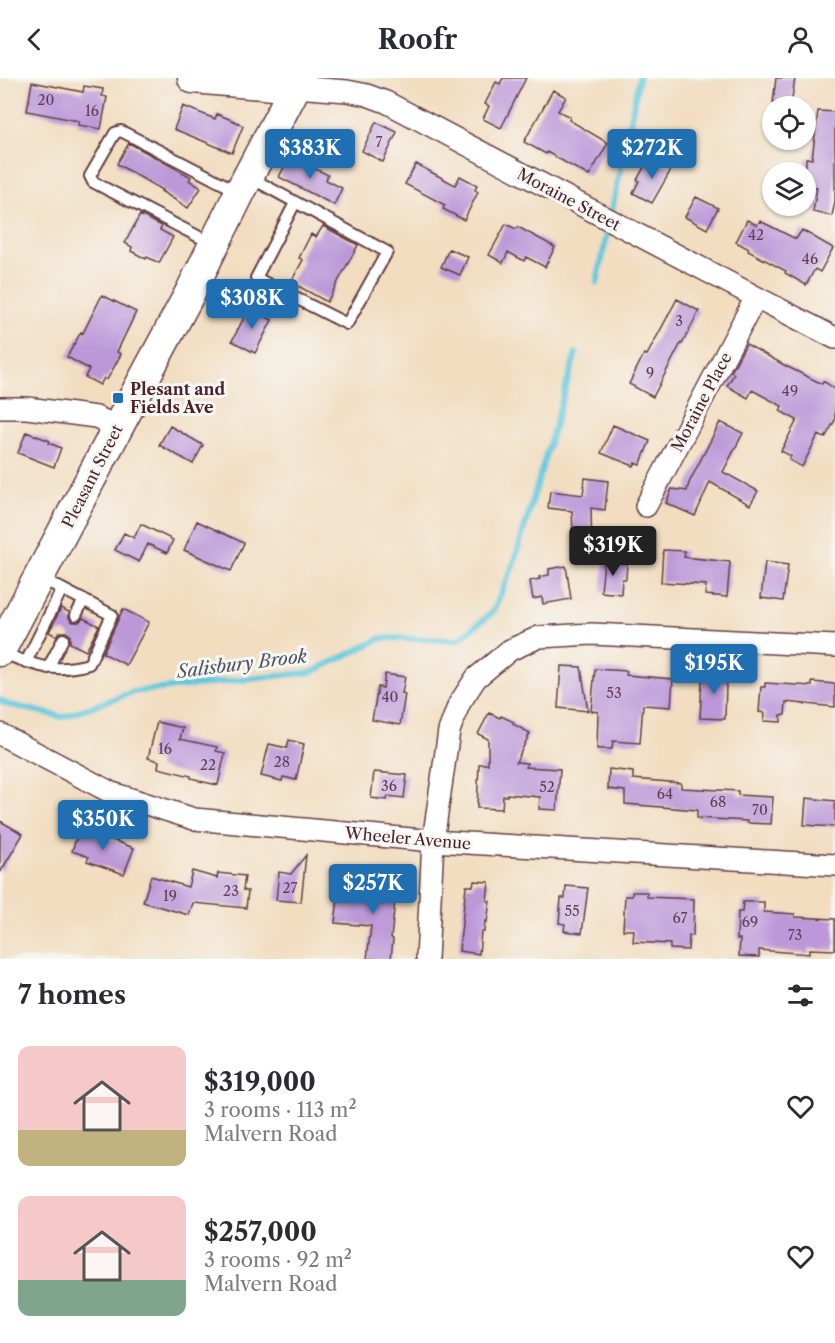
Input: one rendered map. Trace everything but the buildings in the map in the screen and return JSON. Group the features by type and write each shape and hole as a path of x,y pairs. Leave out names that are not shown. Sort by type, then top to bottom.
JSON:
{"main road":[{"path":"193,78 298,83"},
{"name":"Pleasant Street","path":"9,655 51,583 118,427 298,83"}],"street":[{"name":"Moraine Street","path":"298,83 367,95 386,102 835,338"},
{"name":"Moraine Place","path":"646,506 756,297"},
{"path":"0,408 27,408 96,417 118,427"},
{"path":"427,959 433,841 449,731 459,704 476,678 510,650 539,637 592,634 835,646"},
{"name":"Wheeler Avenue","path":"2,740 112,792 194,819 433,841 835,865"}],"lane":[{"path":"214,245 93,182 90,176 115,133 121,131 245,185 295,203 387,252 347,324 256,278 295,203"},
{"path":"9,655 48,668 73,668 89,664 112,615 51,583"},
{"path":"76,615 84,600"},
{"path":"48,668 63,639"}],"waterway":[{"name":"Salisbury Brook","path":"611,215 639,78"},
{"name":"Salisbury Brook","path":"597,283 609,225"},
{"name":"Salisbury Brook","path":"0,700 6,704 63,717 133,692 312,672 382,638 458,640 493,612 514,563 576,353"}],"place":[{"name":"Plesant and Fields Ave","path":"118,398"}]}
